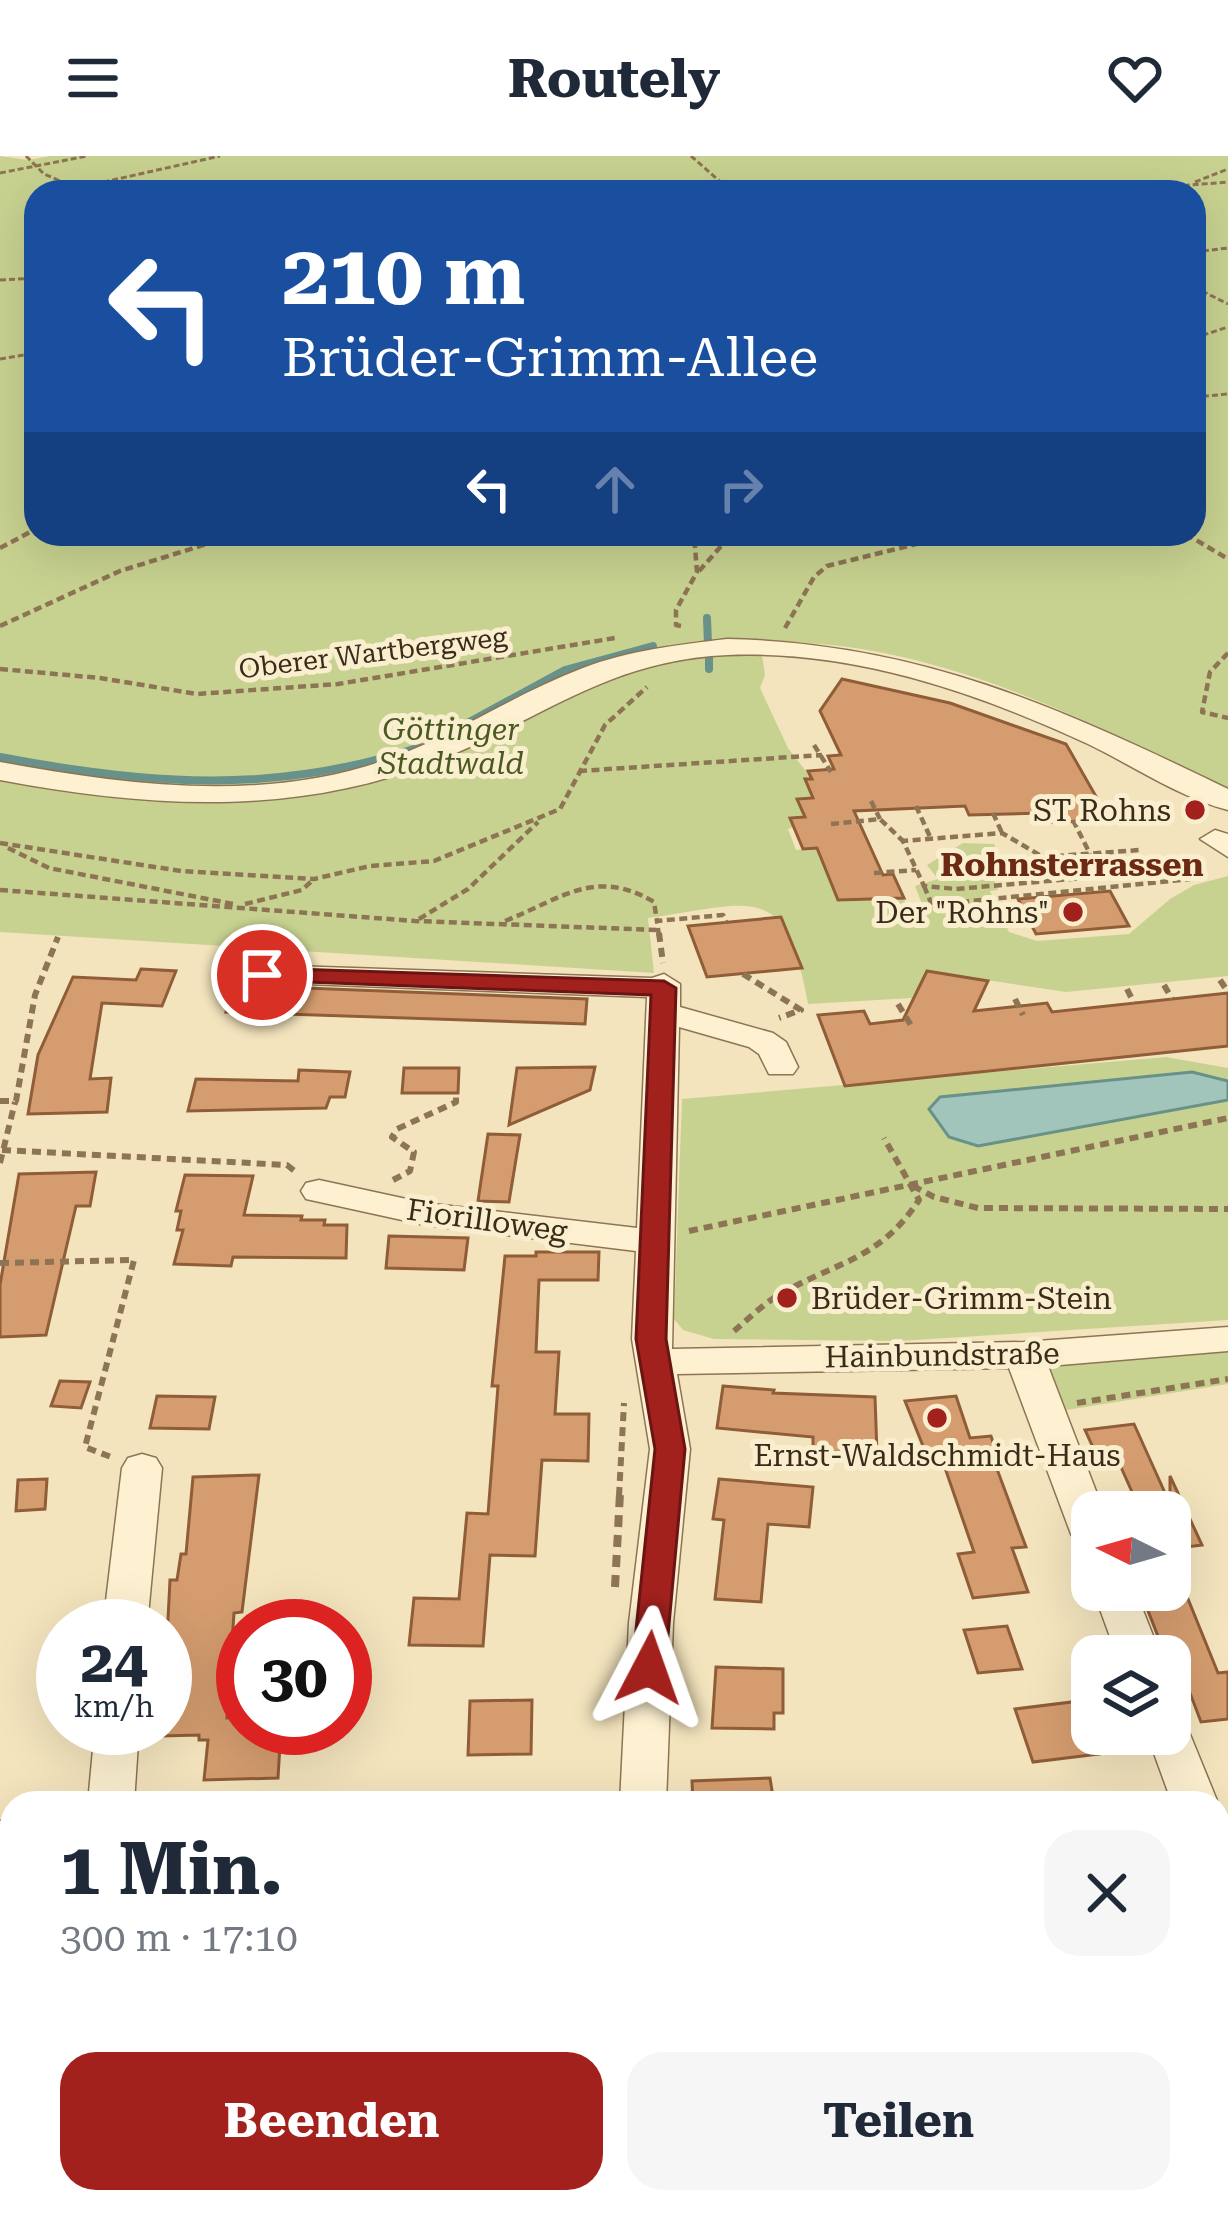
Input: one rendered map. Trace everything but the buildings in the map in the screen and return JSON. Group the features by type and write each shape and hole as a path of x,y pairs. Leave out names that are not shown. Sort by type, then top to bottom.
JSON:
{"street":[{"path":"0,771 100,789 188,797 313,790 387,772 449,746 531,699 607,668 695,650 785,649 880,662 975,686 1087,731 1228,801"},
{"path":"262,975 664,995 761,1040 774,1049 782,1067"},
{"path":"644,1791 651,1623 670,1449 651,1339 664,995"},
{"name":"Fiorilloweg","path":"319,1191 425,1214 655,1239"},
{"name":"Hainbundstraße","path":"655,1362 1024,1355 1228,1339"},
{"path":"1024,1355 1075,1491"},
{"path":"128,1599 142,1468"},
{"path":"112,1791 115,1755"},
{"path":"1177,1755 1190,1791"}],"path":[{"path":"26,156 44,175 57,180"},
{"path":"0,173 87,156"},
{"path":"113,180 220,156"},
{"path":"691,156 718,180"},
{"path":"0,626 120,572 201,546"},
{"path":"695,546 696,577"},
{"path":"656,631 680,628 676,610 719,546"},
{"path":"785,649 784,630 820,570 844,558 910,546"},
{"name":"Oberer Wartbergweg","path":"0,669 100,678 197,694 338,683 634,634"},
{"path":"1228,653 1210,672 1202,712 1228,718"},
{"path":"1,844 181,871 314,879 370,866 434,861 560,809 603,724 621,702 656,682"},
{"path":"814,746 831,772"},
{"path":"579,771 826,758"},
{"path":"871,801 880,819 903,841 932,904 1190,879"},
{"path":"916,806 931,839"},
{"path":"993,813 1002,833"},
{"path":"831,824 880,819"},
{"path":"416,921 441,910 541,820"},
{"path":"1073,820 1090,854"},
{"path":"903,841 1002,833 1043,857 1139,850"},
{"path":"1,844 50,868 239,906 302,890 314,879"},
{"path":"924,886 956,889 1094,877 1107,867 1099,853"},
{"path":"874,873 916,869"},
{"path":"497,923 600,881 640,891 654,902 664,995"},
{"path":"0,890 416,921 658,930"},
{"path":"657,921 723,915 726,922"},
{"path":"0,1163 34,995 58,938"},
{"path":"743,974 801,1010 788,1017"},
{"path":"1220,980 1228,992"},
{"path":"1164,985 1172,999"},
{"path":"1127,989 1134,1003"},
{"path":"1015,999 1023,1015"},
{"path":"898,1004 912,1027"},
{"path":"359,1200 410,1171 414,1152 392,1138 394,1130 407,1118 440,1112 456,1102 456,1096"},
{"path":"0,1101 16,1101"},
{"path":"655,1239 913,1186 1027,1156 1228,1118"},
{"path":"701,1359 772,1300 855,1265 908,1220 919,1200 884,1138"},
{"path":"2,1150 287,1165 319,1191"},
{"path":"913,1186 937,1202 969,1209 1228,1209"},
{"path":"0,1262 134,1259 86,1447 142,1468"},
{"path":"1044,1409 1228,1379"}],"green space":[{"name":"Göttinger Stadtwald","path":"0,156 29,160 50,156 1228,156 1228,790 1060,710 944,668 884,653 760,642 765,675 760,688 788,748 812,779 807,779 813,798 797,800 804,817 790,819 793,827 788,829 796,850 823,847 876,901 904,898 908,913 926,914 915,886 938,879 927,865 963,843 994,844 1002,861 994,880 998,890 990,891 1009,932 1037,941 1129,934 1170,899 1194,885 1228,876 1228,976 1066,992 927,971 912,998 808,1004 789,936 776,918 760,908 739,906 648,918 654,973 0,932"},
{"path":"1166,1057 1228,1068 1228,1320 899,1341 714,1339 683,1330 674,1319 682,1099"},
{"path":"1228,1347 1228,1384 1054,1412 1048,1368 1056,1363"}],"water":[{"path":"1192,1072 1228,1081 1228,1100 978,1146 949,1137 929,1109 940,1097"}],"waterway":[{"path":"707,618 708,644"},
{"path":"451,732 565,670 653,646"},
{"path":"709,655 709,669"},
{"path":"0,757 160,779 262,779 314,773 420,747"}],"place":[{"name":"ST Rohns","path":"1195,810"},
{"name":"Der \"Rohns\"","path":"1073,912"},
{"name":"Brüder-Grimm-Stein","path":"787,1298"},
{"name":"Ernst-Waldschmidt-Haus","path":"937,1418"}],"district":[{"name":"Rohnsterrassen","path":"1072,864"}],"route":[{"path":"262,975 664,988 651,1339 670,1449 649,1668"}]}
